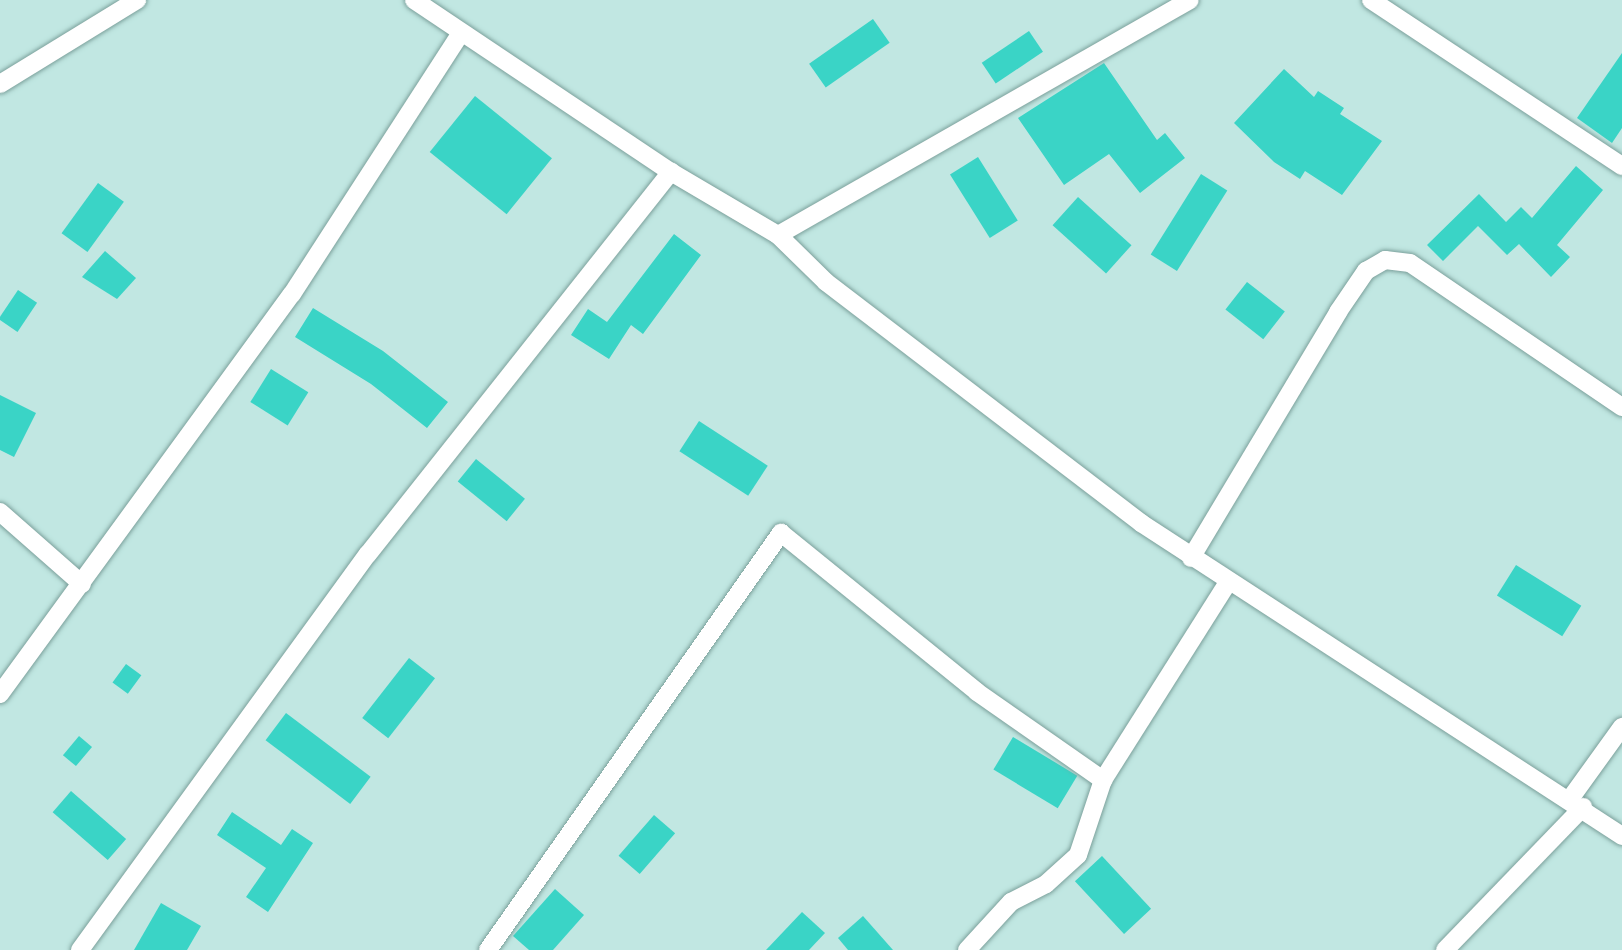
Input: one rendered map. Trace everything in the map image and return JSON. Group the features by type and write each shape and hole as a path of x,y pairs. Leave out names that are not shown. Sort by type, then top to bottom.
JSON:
{"street":[{"path":"0,84 137,0"},
{"path":"414,0 671,172 778,235 826,282 1191,558 1577,803 1622,836"},
{"path":"1371,0 1622,166"},
{"path":"778,235 1177,3"},
{"path":"0,694 292,294 461,33"},
{"path":"80,950 368,554 671,172"},
{"path":"1191,558 1338,312 1366,271 1385,260 1410,263 1622,407"},
{"path":"0,512 82,584"},
{"path":"488,950 781,533 977,692 1103,780"},
{"path":"967,950 1011,902 1046,884 1078,855 1103,780 1228,582"},
{"path":"1445,950 1577,803 1622,727"}],"building":[{"path":"873,19 890,43 826,87 809,64"},
{"path":"1029,31 1043,52 996,84 982,63"},
{"path":"1622,53 1622,128 1612,143 1577,118"},
{"path":"1104,63 1157,140 1165,133 1185,158 1140,193 1109,154 1064,185 1018,118"},
{"path":"1284,69 1314,97 1318,91 1344,108 1340,114 1382,141 1342,195 1305,171 1300,179 1274,162 1234,123"},
{"path":"475,96 552,158 507,214 430,152"},
{"path":"978,157 1018,221 990,238 950,174"},
{"path":"1576,166 1603,190 1557,245 1570,257 1551,277 1519,244 1507,255 1478,226 1443,261 1427,245 1479,194 1506,222 1521,207 1532,218"},
{"path":"1201,174 1227,190 1177,271 1151,255"},
{"path":"98,183 124,202 87,252 62,233"},
{"path":"1078,197 1132,245 1106,273 1053,225"},
{"path":"674,234 701,255 643,334 631,325 609,359 571,335 588,309 607,322"},
{"path":"105,251 136,278 117,299 82,277"},
{"path":"1247,282 1285,312 1263,339 1225,310"},
{"path":"18,290 37,303 17,332 0,320 0,317"},
{"path":"313,308 383,351 448,402 427,428 371,384 295,337"},
{"path":"271,369 308,392 288,425 250,402"},
{"path":"0,395 36,413 14,457 0,450"},
{"path":"699,421 768,466 748,496 679,451"},
{"path":"476,459 525,499 507,521 458,482"},
{"path":"1516,565 1581,606 1562,636 1497,596"},
{"path":"409,658 435,678 388,738 362,718"},
{"path":"126,664 141,675 128,694 112,683"},
{"path":"286,713 371,777 350,804 266,740"},
{"path":"79,736 92,747 76,766 63,755"},
{"path":"1013,737 1077,776 1058,808 993,770"},
{"path":"71,791 126,839 108,860 53,812"},
{"path":"232,812 281,845 292,829 313,843 268,912 246,897 266,868 217,835"},
{"path":"654,815 675,833 640,874 619,856"},
{"path":"1102,856 1151,909 1124,934 1075,881"},
{"path":"555,889 584,915 553,950 529,950 513,936"},
{"path":"161,903 201,926 187,950 134,950"},
{"path":"802,912 825,933 809,950 766,950"},
{"path":"863,916 893,950 848,950 838,938"}]}
